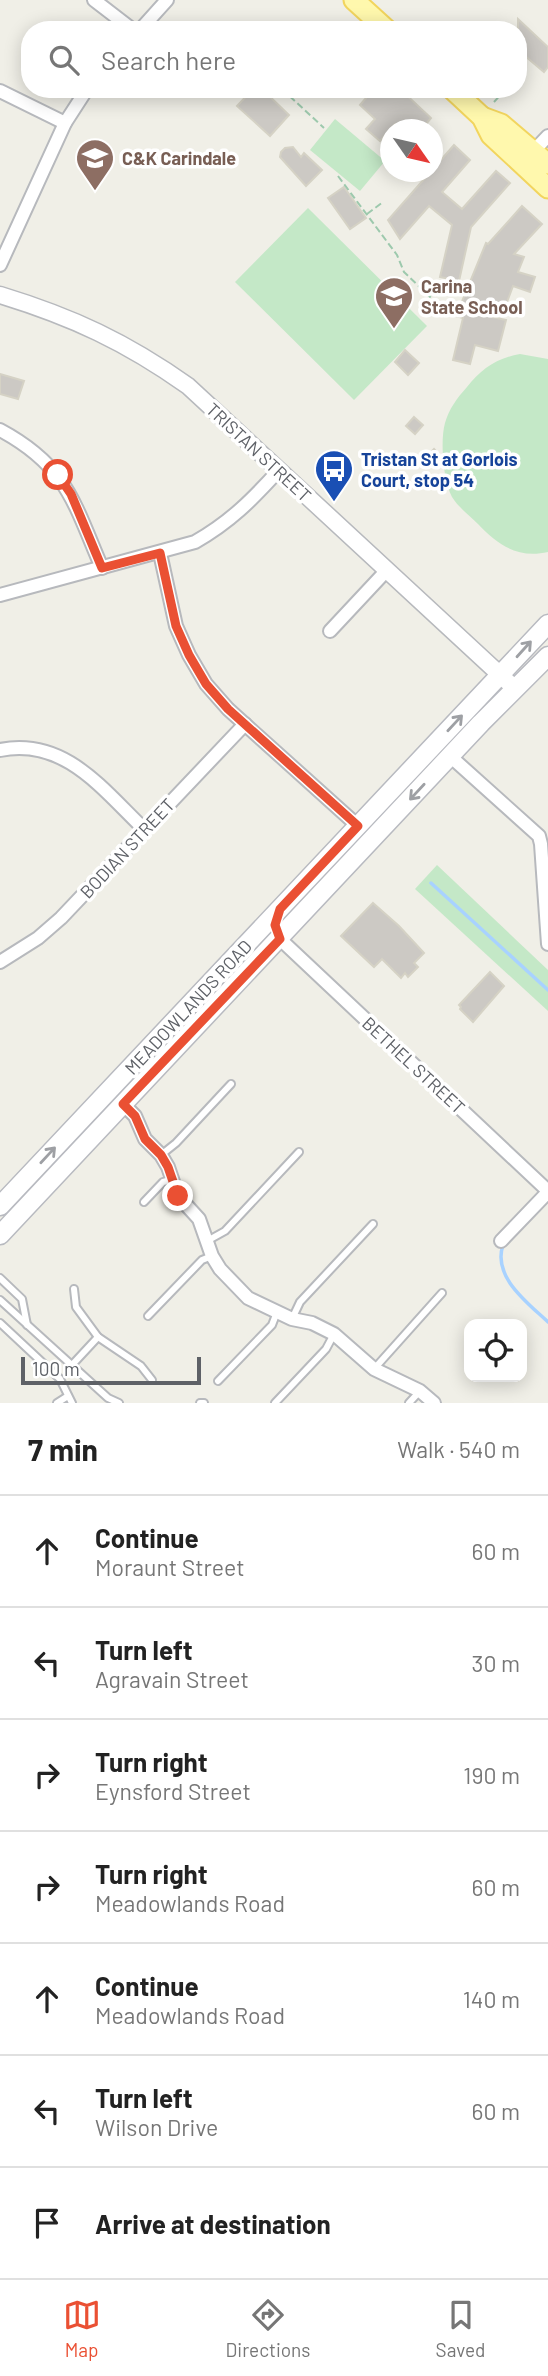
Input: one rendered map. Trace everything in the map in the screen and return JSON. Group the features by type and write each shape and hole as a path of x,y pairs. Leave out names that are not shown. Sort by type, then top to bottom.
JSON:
{"main road":[{"path":"354,0 377,21"},
{"path":"467,98 488,110 534,160 548,188"},
{"name":"MEADOWLANDS ROAD","path":"1,1204 548,624"},
{"name":"MEADOWLANDS ROAD","path":"0,1235 450,756 548,656"}],"street":[{"path":"94,0 121,21"},
{"path":"148,21 167,0"},
{"path":"0,91 65,123"},
{"path":"0,265 65,123 81,98"},
{"path":"534,160 548,136"},
{"name":"TRISTAN STREET","path":"0,295 55,312 96,329 147,357 188,386 515,689"},
{"path":"0,430 41,455 58,475 71,494 102,568"},
{"path":"0,595 195,542 220,528 246,507 279,470"},
{"path":"160,553 176,626 206,684 245,724 358,826"},
{"path":"330,631 387,570"},
{"name":"BODIAN STREET","path":"0,962 38,938 61,918 245,724"},
{"path":"0,750 35,747 58,755 79,767 145,830"},
{"path":"450,756 545,843 548,944"},
{"path":"186,1009 217,986 262,938 280,939 275,925 280,909"},
{"name":"BETHEL STREET","path":"280,939 545,1188"},
{"path":"123,1104 135,1116 145,1139 161,1155 178,1196 199,1219 212,1256 220,1269 248,1298 292,1319 312,1323 334,1334 374,1369 420,1391 434,1403"},
{"path":"501,1241 545,1188"},
{"path":"1,1204 16,1218"}],"lane":[{"path":"161,1155 176,1143 231,1084"},
{"path":"207,1241 225,1231 299,1152"},
{"path":"144,1202 163,1182 172,1181"},
{"path":"292,1319 300,1302 373,1224"},
{"path":"148,1316 202,1260 212,1256"},
{"path":"0,1278 22,1299 27,1325"},
{"path":"74,1289 76,1307 98,1337 141,1366 152,1380"},
{"path":"374,1369 442,1293"},
{"path":"0,1300 108,1398 119,1403"},
{"path":"218,1381 272,1325 277,1312"},
{"path":"1,1326 60,1379 70,1399 57,1403"},
{"path":"275,1403 326,1349 334,1334"},
{"path":"72,1365 98,1337"},
{"path":"409,1403 420,1391"}],"path":[{"path":"292,98 324,128"},
{"path":"488,110 498,98"},
{"path":"338,176 397,255 404,272 450,317"},
{"path":"367,216 383,202"}],"green space":[{"path":"335,119 380,157 380,167 360,191 310,150"},
{"path":"308,208 427,326 354,400 235,282"},
{"path":"520,354 548,359 548,552 537,554 518,552 501,544 461,508 449,490 443,460 445,423 457,400 484,370 497,361"},
{"path":"437,865 548,970 548,1011 415,889"}],"building":[{"path":"527,27 548,47 548,67 544,72 527,58"},
{"path":"245,98 271,98 289,115 270,136 237,106"},
{"path":"366,98 410,98 431,118 380,119 380,141 366,129 375,119 360,105"},
{"path":"454,145 470,160 442,192 462,209 496,171 510,183 471,227 459,281 440,277 452,225 429,206 400,239 388,220 421,182 443,182 443,158"},
{"path":"293,147 301,157 304,153 322,170 306,186 280,157 285,148"},
{"path":"344,187 366,218 350,229 328,198"},
{"path":"522,206 542,224 514,254 524,257 518,272 535,277 530,292 513,286 507,302 492,317 506,320 498,351 475,345 470,364 453,360 463,318 456,316 486,243 488,244"},
{"path":"405,350 419,363 408,375 395,362"},
{"path":"0,374 24,381 18,399 0,394"},
{"path":"414,417 423,425 415,434 406,426"},
{"path":"434,449 442,458 433,466 425,458"},
{"path":"373,903 424,953 414,963 418,967 408,977 405,973 401,978 382,959 374,967 341,936"},
{"path":"490,972 504,986 473,1022 459,1005"}],"waterway":[{"path":"431,883 548,990"},
{"path":"503,1245 501,1257 507,1278 522,1298 548,1322"}],"place":[{"name":"C&K Carindale","path":"95,192"},
{"name":"Carina State School","path":"394,330"},
{"name":"Tristan St at Gorlois Court, stop 54","path":"334,503"}],"route":[{"path":"58,475 71,494 102,568 160,553 176,626 206,684 228,709 358,826 280,909 275,925 280,939 123,1104 135,1116 145,1139 161,1155 178,1196"}]}
